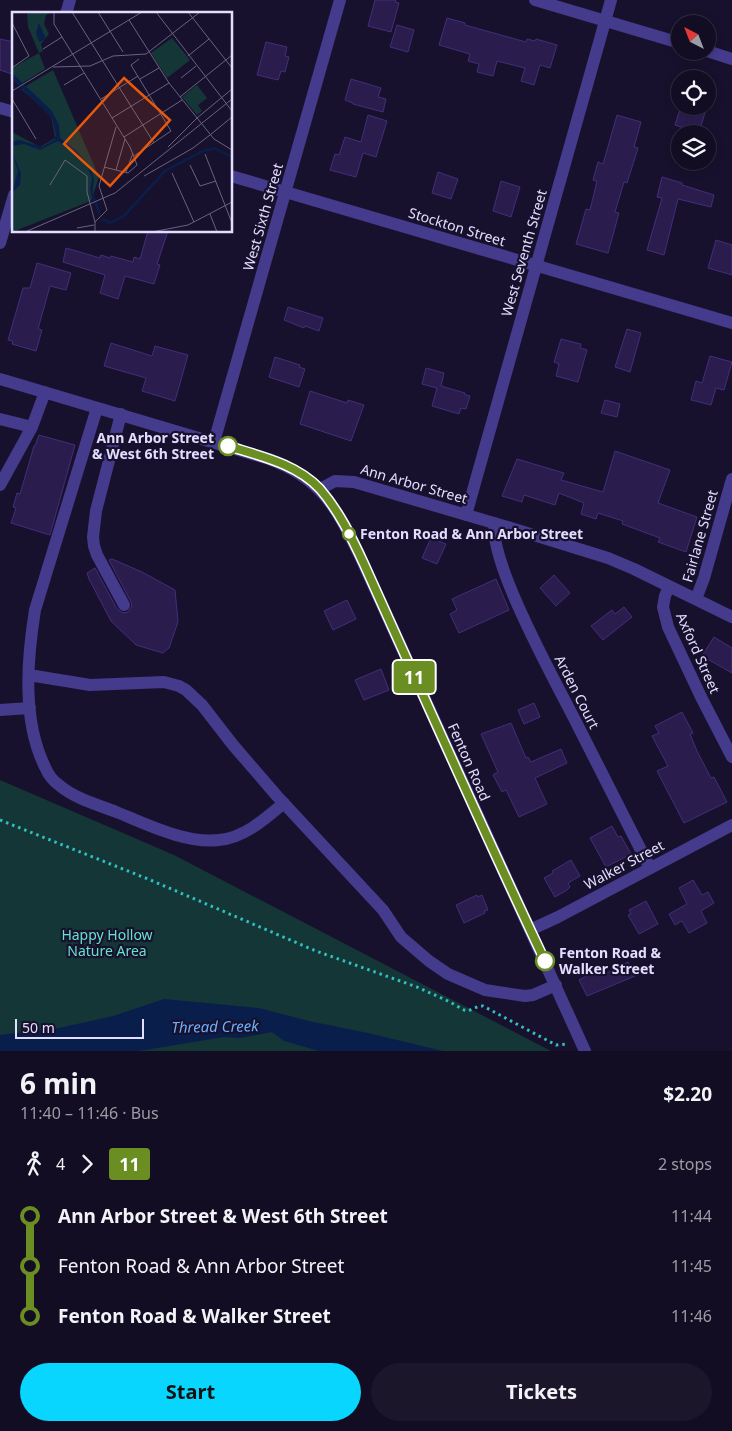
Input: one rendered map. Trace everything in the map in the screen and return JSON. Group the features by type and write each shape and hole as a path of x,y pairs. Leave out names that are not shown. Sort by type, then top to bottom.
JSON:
{"street":[{"name":"West Sixth Street","path":"214,442 340,0"},
{"path":"535,0 671,40"},
{"name":"West Seventh Street","path":"466,514 611,0"},
{"path":"716,54 732,58"},
{"name":"Stockton Street","path":"232,176 732,323"},
{"path":"0,243 12,202"},
{"path":"0,380 121,414 277,462 307,478 320,489"},
{"path":"0,485 32,427 45,392"},
{"path":"97,408 35,610 30,645 30,708 36,742 46,768 53,779 78,797 192,839 220,840 232,837 252,828 284,803"},
{"path":"121,414 96,511 92,537 97,556 124,605"},
{"path":"0,419 32,427"},
{"name":"Fairlane Street","path":"696,600 732,480"},
{"name":"Ann Arbor Street","path":"320,489 330,483 347,481 466,514 608,558 732,617"},
{"name":"Fenton Road","path":"320,489 337,512 356,547 582,1046"},
{"name":"Arden Court","path":"495,523 494,534 502,565 524,617 650,868"},
{"name":"Axford Street","path":"670,586 665,596 663,607 668,626 701,698 732,757"},
{"path":"29,674 90,685 155,681 179,686 186,690 202,705 284,803 383,910 401,937 438,968 485,990 520,996 531,996 556,986"},
{"path":"0,710 30,708"},
{"name":"Walker Street","path":"530,930 732,825"}],"path":[{"path":"0,820 148,879 316,951 417,987 464,1010 468,1011 482,1006 556,1045 582,1046"}],"green space":[{"name":"Happy Hollow Nature Area","path":"0,780 174,855 551,1051 0,1051"}],"water":[{"name":"Thread Creek","path":"164,999 259,1008 443,1051 319,1051 284,1041 272,1032 240,1038 224,1037 139,1051 0,1051 0,1035 59,1028 113,1016"}],"building":[{"path":"375,0 396,0 395,2 399,3 391,32 368,26"},
{"path":"447,18 526,42 527,39 535,41 536,39 557,45 550,68 540,65 534,85 521,81 525,68 497,61 493,76 477,72 479,64 468,61 470,54 439,45"},
{"path":"397,25 414,30 408,52 390,47"},
{"path":"0,39 12,42 12,74 0,70"},
{"path":"266,42 287,47 285,56 289,57 285,72 281,71 278,80 257,75"},
{"path":"351,79 381,88 378,97 386,99 383,112 345,100"},
{"path":"368,115 387,121 376,157 363,153 356,177 330,170 335,154 339,155 345,137 361,142"},
{"path":"617,115 641,122 634,147 638,148 627,183 624,182 615,212 619,213 608,253 576,244 586,209 590,210 597,181 593,180 598,162 603,164"},
{"path":"678,115 704,115 701,125 675,125"},
{"path":"438,172 458,179 451,199 432,193"},
{"path":"662,177 714,195 711,207 678,199 664,255 647,250 662,198 657,197"},
{"path":"501,181 520,187 511,217 493,211"},
{"path":"148,232 168,232 157,264 160,265 154,284 125,276 118,299 100,293 105,275 63,262 66,248 100,258 101,255 110,258 111,256 133,262 134,257 140,259"},
{"path":"716,240 732,245 732,275 708,268"},
{"path":"37,263 71,273 66,290 50,286 38,329 42,330 36,351 12,344 13,341 8,340 23,288 30,288"},
{"path":"288,307 323,318 319,331 305,326 304,328 284,320"},
{"path":"627,329 641,333 630,372 615,367"},
{"path":"561,339 581,344 580,348 587,350 578,382 556,376 559,364 554,362"},
{"path":"111,343 152,356 155,346 188,355 175,401 142,391 146,378 104,366"},
{"path":"710,356 732,362 724,390 716,388 711,405 691,400 696,381 702,383"},
{"path":"275,357 300,365 299,367 305,369 299,387 269,377"},
{"path":"426,368 444,373 441,386 470,396 466,409 461,408 459,414 432,406 437,388 422,384"},
{"path":"310,391 347,403 348,400 364,405 351,441 300,424"},
{"path":"605,400 620,404 617,417 601,413"},
{"path":"39,435 75,445 50,535 11,523 16,508 13,507 17,493 20,494"},
{"path":"615,451 670,470 658,503 697,517 686,552 658,542 660,538 622,524 623,521 598,513 596,519 581,514 584,503 559,493 555,505 524,495 522,502 502,496 517,459 564,473 561,480 603,492"},
{"path":"431,538 446,544 437,564 422,558"},
{"path":"112,559 142,572 175,590 178,622 169,648 163,653 136,645 111,621 87,573 95,568 117,609 123,613 128,612 132,606 131,602 109,560"},
{"path":"554,575 570,593 556,606 540,588"},
{"path":"496,579 509,610 459,633 450,614 457,610 452,599"},
{"path":"347,600 356,619 333,630 324,611"},
{"path":"624,607 632,617 603,640 591,626 612,610 615,614"},
{"path":"714,637 732,648 732,673 702,656"},
{"path":"381,669 389,690 364,700 355,680"},
{"path":"534,703 540,717 524,724 518,710"},
{"path":"682,712 693,733 690,734 697,751 711,778 714,777 727,802 684,823 657,771 668,766 652,736 659,733 655,726"},
{"path":"511,723 526,758 528,757 531,762 561,749 567,763 535,778 547,804 519,817 506,790 502,792 493,775 498,772 481,734"},
{"path":"612,826 618,837 621,836 631,854 606,867 590,838"},
{"path":"571,860 580,876 568,883 570,887 567,890 555,897 544,878"},
{"path":"693,880 702,895 708,892 714,903 701,911 707,923 689,933 682,921 675,925 669,914 687,904 679,888"},
{"path":"477,895 478,897 482,895 488,910 464,923 456,905"},
{"path":"646,901 658,924 639,934 628,915 631,914 629,910"},
{"path":"628,962 635,976 587,996 579,980 600,969 603,975"}],"bus line":[{"name":"11","path":"228,446 285,465 301,474 320,489 337,512 383,606 486,836 545,961"}],"place":[{"name":"Ann Arbor Street & West 6th Street","path":"228,446"},
{"name":"Fenton Road & Ann Arbor Street","path":"349,534"},
{"name":"Fenton Road & Walker Street","path":"545,961"}]}
